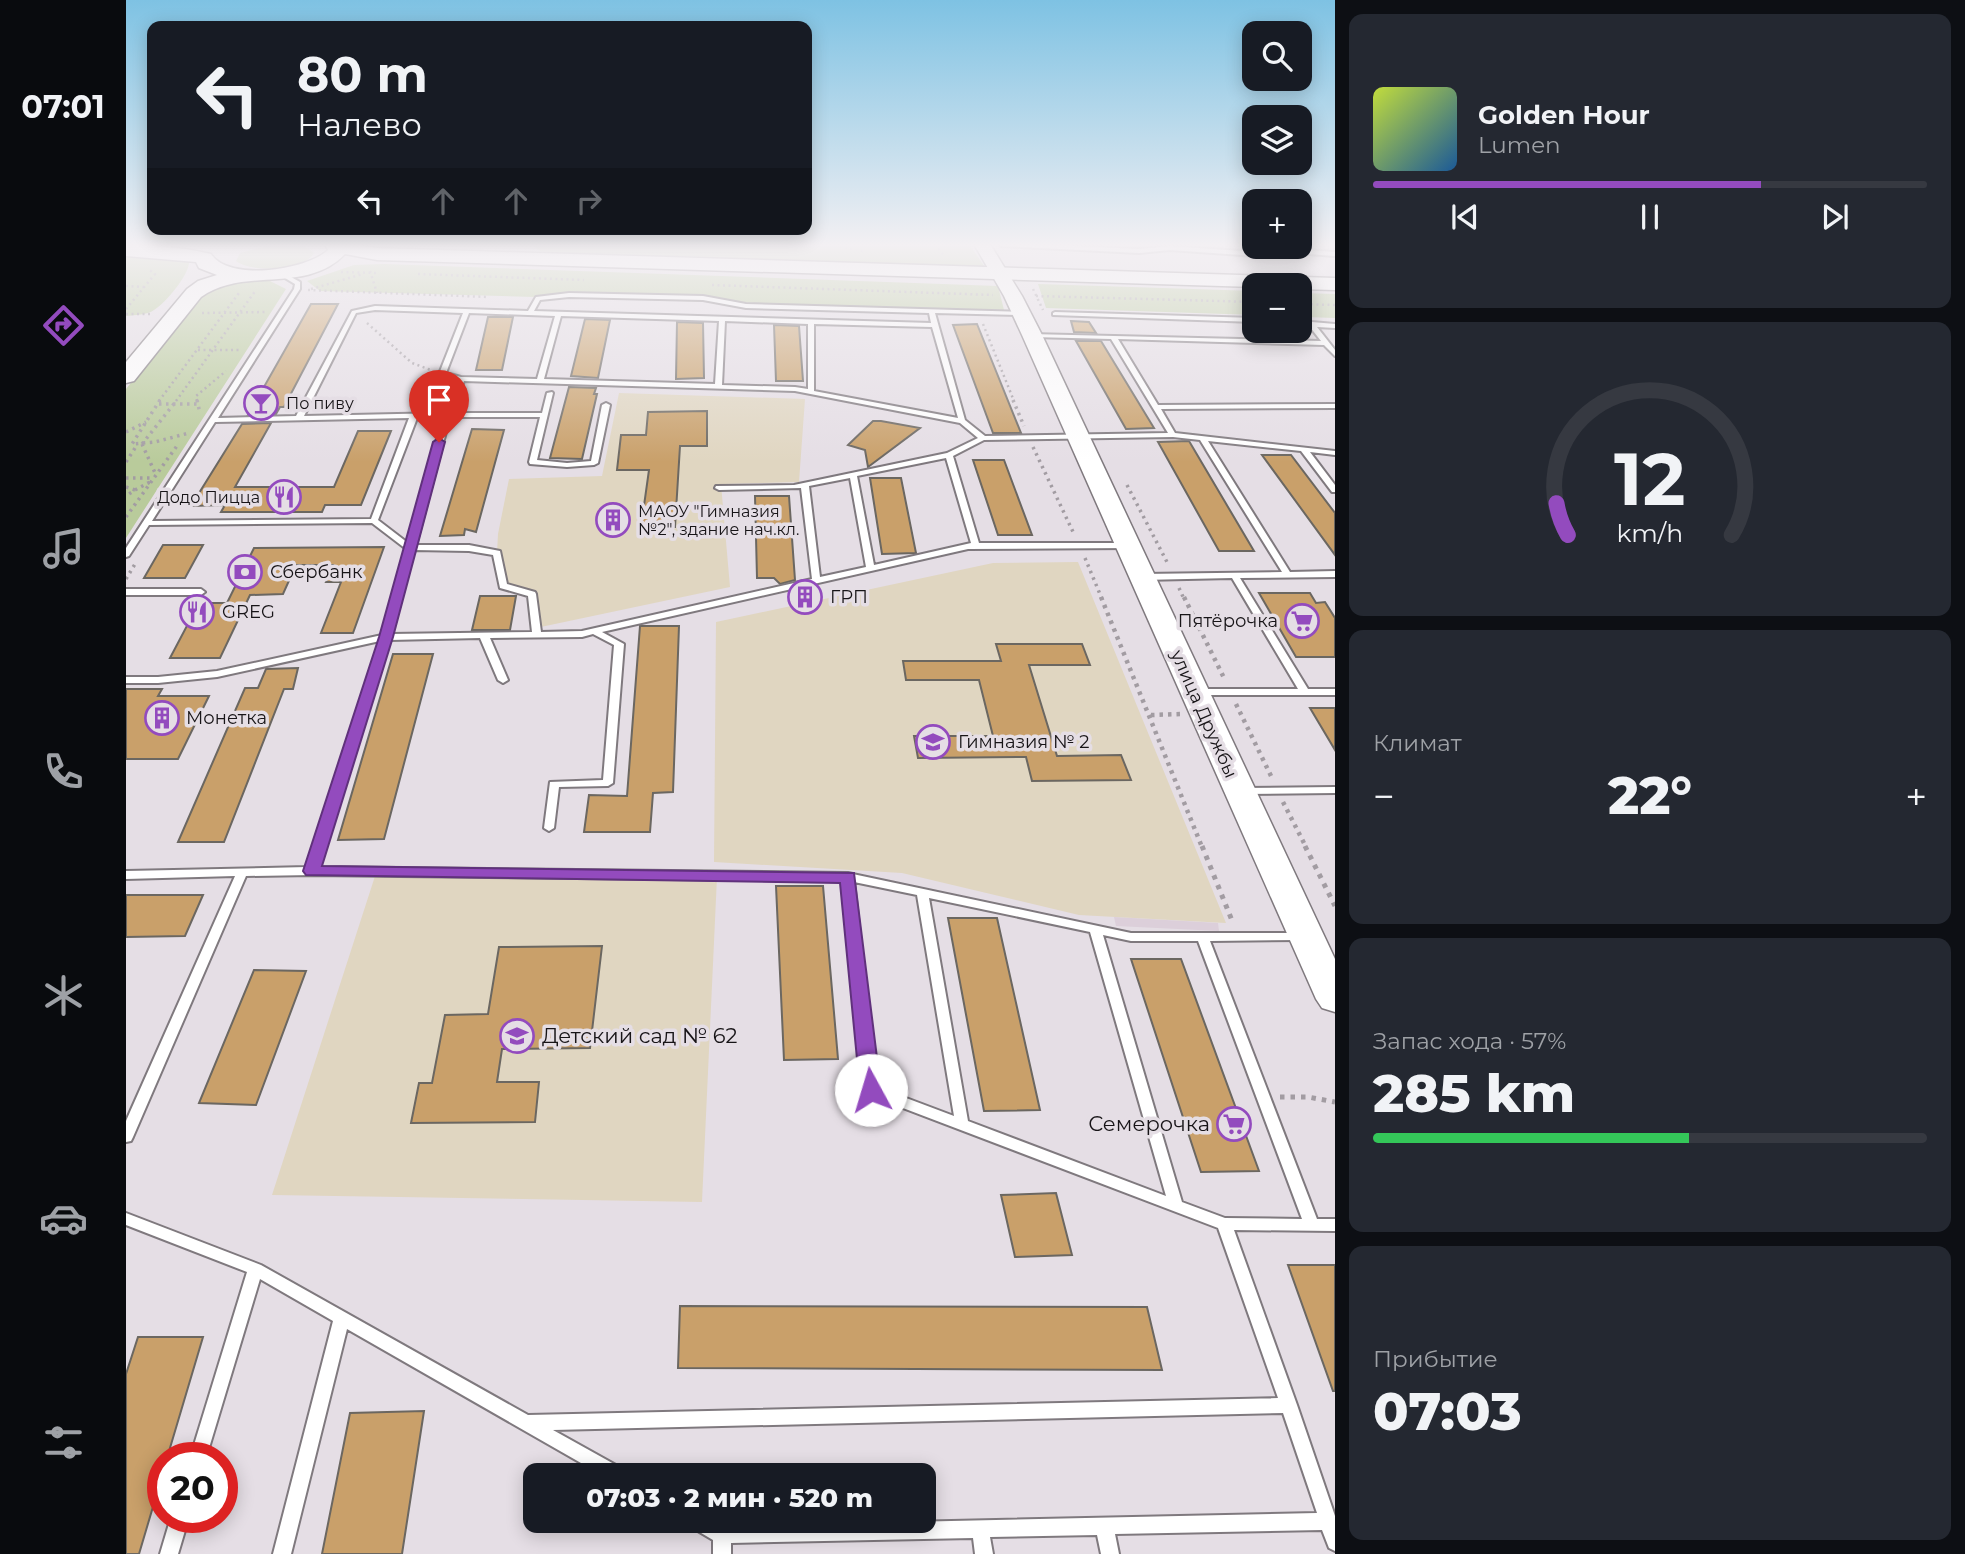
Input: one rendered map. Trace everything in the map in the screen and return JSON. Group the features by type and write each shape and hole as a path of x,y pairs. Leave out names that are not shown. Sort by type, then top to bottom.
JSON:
{"main road":[{"path":"126,355 158,317"},
{"path":"126,376 175,317"},
{"name":"улица Дружбы","path":"1028,317 1194,703 1239,792 1335,999"}],"lane":[{"path":"126,554 278,317"},
{"path":"299,418 351,317"},
{"path":"464,317 442,370 444,376 461,379 795,389 962,421 983,438"},
{"path":"540,381 558,317"},
{"path":"608,317 935,325"},
{"path":"933,317 962,421"},
{"path":"1058,317 1114,338 1324,343"},
{"path":"1139,317 1242,320"},
{"path":"718,387 722,320"},
{"path":"811,322 811,392"},
{"path":"1312,325 1335,326"},
{"path":"1312,325 1335,354"},
{"path":"1114,338 1173,435"},
{"path":"312,871 386,637 408,547 447,415 461,379"},
{"path":"550,393 533,462 567,465 594,463 606,405"},
{"path":"1157,407 1335,406"},
{"path":"374,521 414,415"},
{"path":"211,420 544,415"},
{"path":"719,488 805,485 949,456 983,438 1173,435 1335,453"},
{"path":"1202,438 1287,575"},
{"path":"1303,449 1335,490"},
{"path":"949,456 976,546"},
{"path":"853,475 870,568"},
{"path":"805,485 816,580"},
{"path":"146,523 374,521 408,547 468,548 497,553 503,586 532,594 537,635"},
{"path":"126,680 159,680 217,674 386,637 537,635 593,631 976,546 1128,546"},
{"path":"1142,577 1335,573"},
{"path":"1234,575 1304,691"},
{"path":"126,592 201,592"},
{"path":"549,828 554,785 608,783 619,644 593,631"},
{"path":"484,636 503,680"},
{"path":"1194,703 1230,692 1335,692"},
{"path":"1239,792 1335,790"},
{"path":"126,875 312,871 848,877 1131,937 1306,936"},
{"path":"126,1138 242,873"},
{"path":"848,877 871,1090 1224,1224 1335,1225"},
{"path":"922,893 962,1125"},
{"path":"1095,929 1176,1206"},
{"path":"1202,936 1312,1225"},
{"path":"126,1219 256,1269 596,1463"},
{"path":"1224,1224 1335,1542"},
{"path":"203,1442 256,1269"},
{"path":"282,1554 342,1318"},
{"path":"526,1423 1289,1405"},
{"path":"718,1533 1328,1521"},
{"path":"1104,1526 1110,1554"},
{"path":"980,1529 984,1554"},
{"path":"169,1554 175,1533"},
{"path":"722,1535 722,1554"}],"path":[{"path":"126,462 158,404 221,317"},
{"path":"137,444 173,404 237,317"},
{"path":"260,321 262,317"},
{"path":"980,317 1029,438 1080,546 1151,715 1238,936"},
{"path":"349,319 361,320 385,333 409,362 424,369 442,370"},
{"path":"234,358 244,344"},
{"path":"197,350 256,350"},
{"path":"199,414 201,410 196,396 224,374 229,366"},
{"path":"158,404 173,404"},
{"path":"126,432 147,422"},
{"path":"156,474 192,424"},
{"path":"126,447 205,431"},
{"path":"126,496 158,478 137,444"},
{"path":"126,517 151,481"},
{"path":"1125,481 1335,906"},
{"path":"126,486 135,490"},
{"path":"1151,715 1194,703"},
{"path":"1263,1097 1308,1097 1335,1102"}],"shaded area":[{"path":"619,393 805,399 799,482 721,484 730,587 536,628 532,594 503,586 497,553 509,479 602,476"},
{"name":"Гимназия № 2","path":"1078,562 1226,923 1079,915 902,873 714,862 716,622 993,563"},
{"name":"Детский сад № 62","path":"376,873 717,877 702,1202 272,1195"},
{"path":"1114,917 1218,923 1219,931 1116,926"}],"green space":[{"path":"185,317 268,317 126,538 126,389"}],"building":[{"path":"304,317 331,317 284,407 280,407 276,414 248,415"},
{"path":"488,317 513,317 502,370 476,370"},
{"path":"585,319 610,320 598,378 571,376"},
{"path":"1071,321 1089,322 1096,333 1074,332"},
{"path":"677,322 703,323 704,378 676,379"},
{"path":"977,324 1021,433 993,433 953,325"},
{"path":"774,325 799,326 803,381 776,381"},
{"path":"1076,341 1101,341 1154,428 1126,429"},
{"path":"569,387 596,388 594,394 597,394 582,459 550,458"},
{"path":"707,411 707,446 680,446 675,527 641,527 649,470 617,470 621,435 646,435 648,412"},
{"path":"873,421 920,428 868,467 865,450 848,445"},
{"path":"271,423 235,487 334,487 358,431 391,431 361,505 325,505 322,512 221,512 225,505 191,506 242,424"},
{"path":"472,429 504,430 476,532 465,529 464,535 440,536"},
{"path":"1189,441 1254,551 1219,551 1158,442"},
{"path":"1262,455 1291,455 1335,513 1335,555"},
{"path":"973,460 1004,460 1032,535 998,535"},
{"path":"870,478 901,478 916,553 882,554"},
{"path":"755,496 789,496 795,580 780,584 774,578 757,578"},
{"path":"163,545 203,545 185,578 144,578"},
{"path":"384,547 353,633 321,633 341,582 326,582 333,565 296,565 283,594 250,595 220,658 170,658 199,603 227,603 254,548"},
{"name":"Пятёрочка","path":"1259,593 1310,593 1316,603 1325,602 1335,618 1335,657 1296,657"},
{"path":"480,596 516,596 510,630 472,630"},
{"path":"640,626 679,626 673,792 653,793 650,832 584,832 589,795 627,796"},
{"path":"996,644 1082,644 1090,665 1029,665 1057,756 1121,755 1131,780 1032,781 1026,757 918,758 914,736 993,736 979,680 906,680 903,661 1001,661"},
{"path":"393,654 433,654 384,839 338,840"},
{"path":"298,668 293,689 284,689 224,842 178,842 245,688 258,688 266,669"},
{"name":"Монетка","path":"126,689 162,689 158,696 209,696 178,759 126,759"},
{"path":"1310,708 1335,708 1335,750"},
{"path":"776,886 823,886 838,1059 784,1060"},
{"path":"126,895 203,895 185,936 126,937"},
{"path":"948,918 997,918 1040,1110 984,1111"},
{"path":"602,946 590,1048 502,1049 497,1082 539,1082 535,1122 411,1123 419,1083 432,1083 445,1015 488,1014 499,947"},
{"path":"1131,959 1181,959 1259,1171 1201,1172"},
{"path":"254,970 306,971 256,1105 199,1103"},
{"path":"1056,1193 1072,1255 1015,1257 1001,1195"},
{"path":"1288,1265 1335,1265 1335,1391 1333,1391"},
{"path":"680,1306 1147,1307 1162,1370 678,1368"},
{"path":"138,1337 203,1337 172,1442 147,1442 147,1527 139,1554 126,1554 126,1374"},
{"path":"424,1411 402,1554 322,1554 350,1413"}],"place":[{"name":"По пиву","path":"261,403"},
{"name":"Додо Пицца","path":"284,497"},
{"name":"МАОУ \"Гимназия №2\", здание нач.кл.","path":"613,520"},
{"name":"Сбербанк","path":"245,572"},
{"name":"ГРП","path":"805,597"},
{"name":"GREG","path":"197,612"},
{"name":"Пятёрочка","path":"1302,621"},
{"name":"Монетка","path":"162,718"},
{"name":"Гимназия № 2","path":"933,742"},
{"name":"Детский сад № 62","path":"517,1036"},
{"name":"Семерочка","path":"1234,1124"}],"route":[{"path":"439,442 408,547 386,637 312,871 848,877 871,1090"}]}
